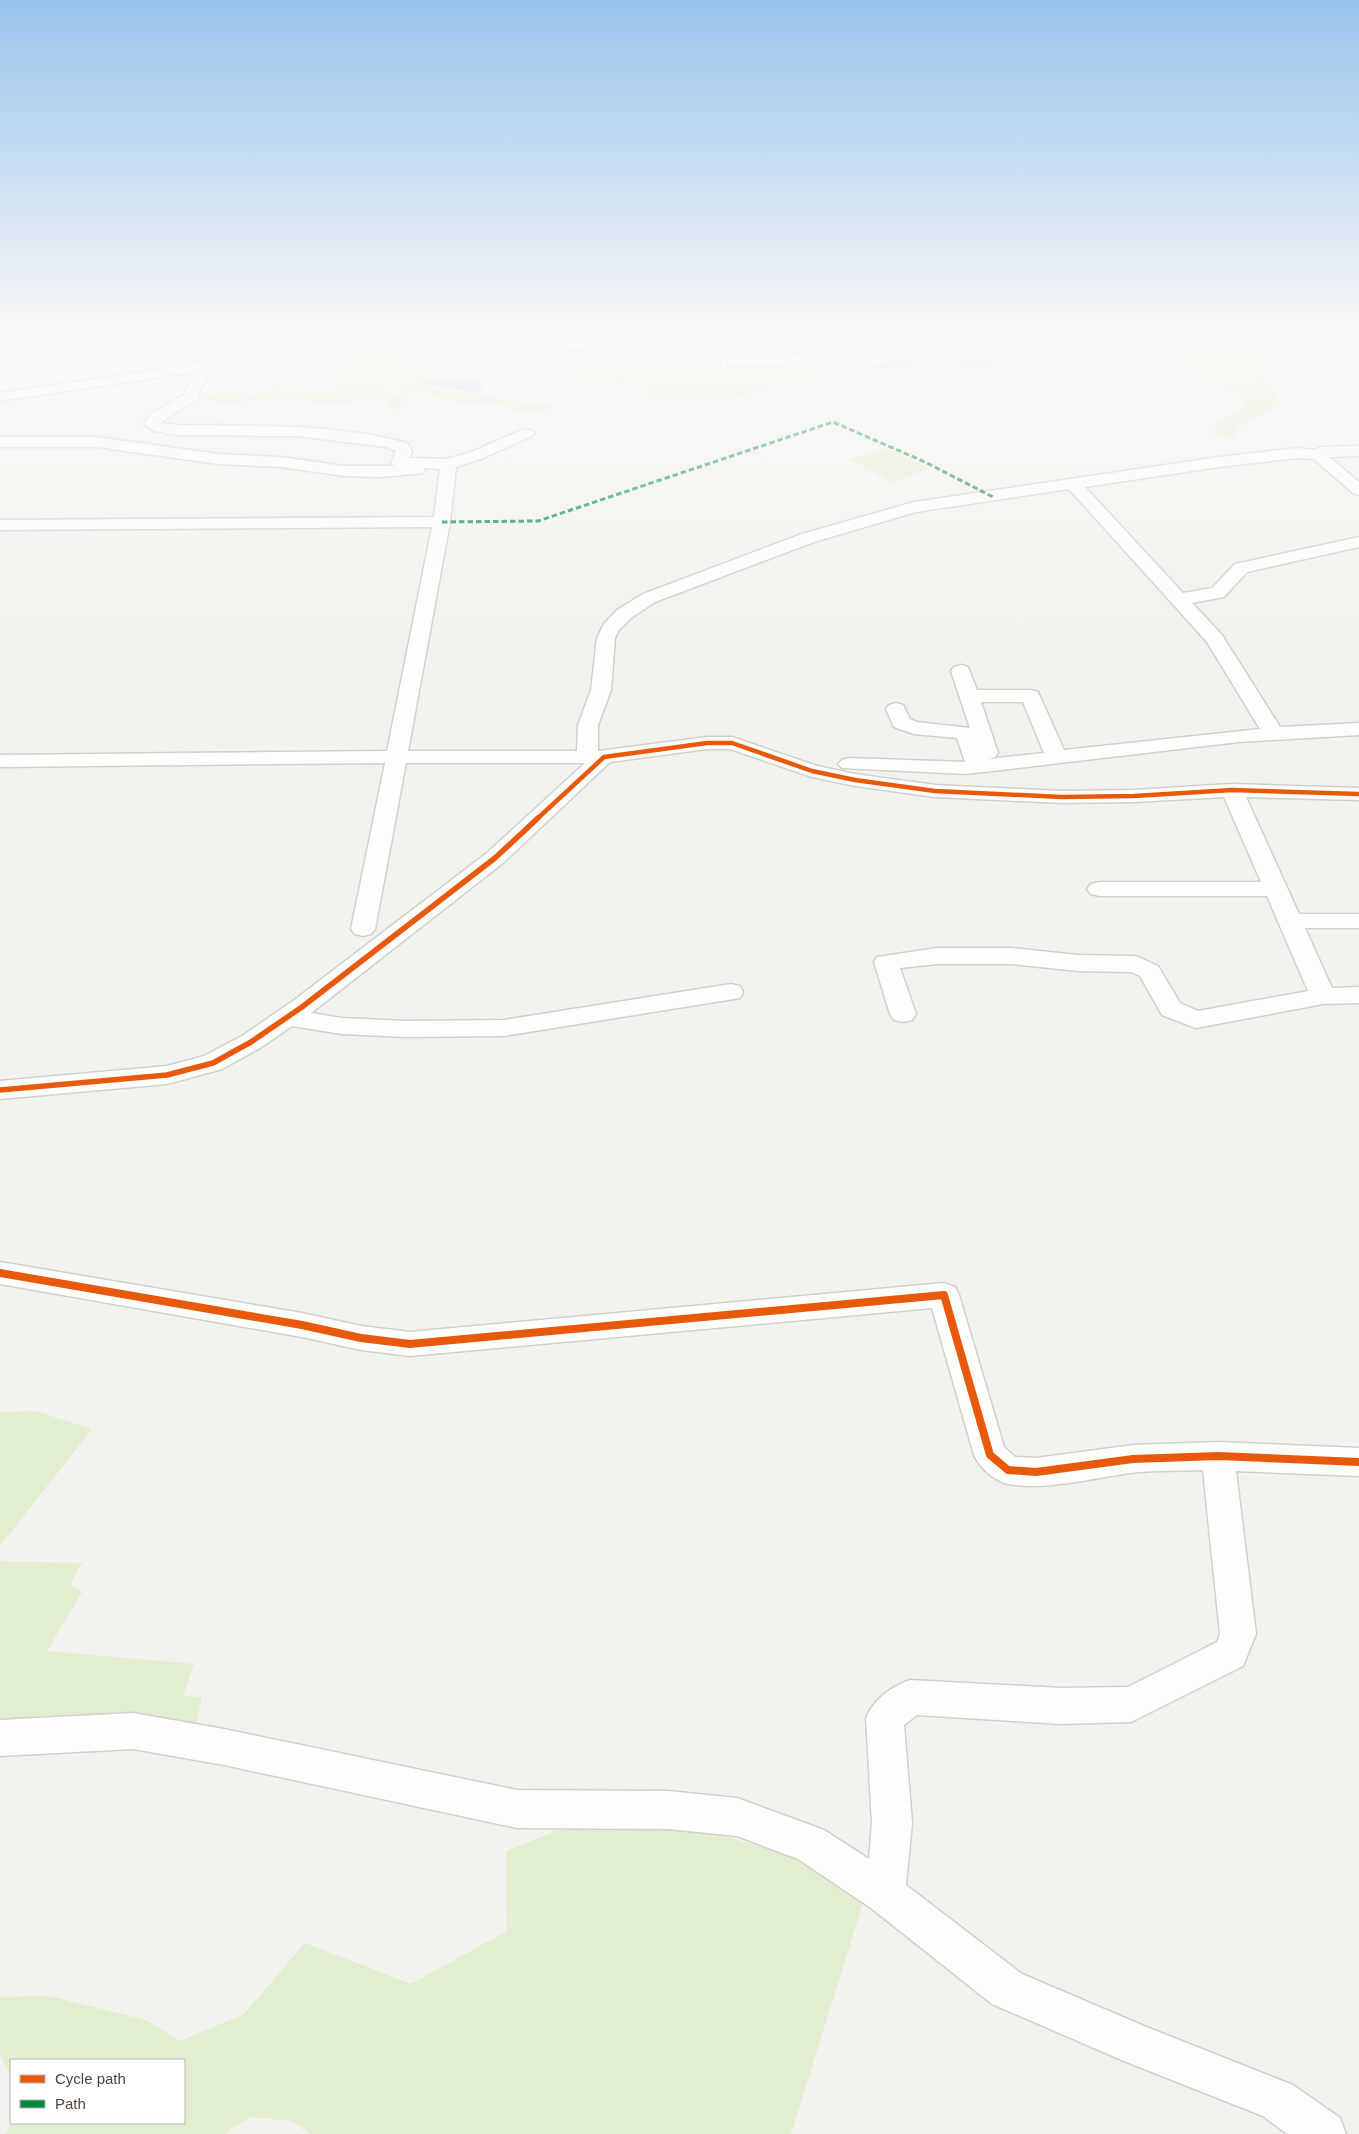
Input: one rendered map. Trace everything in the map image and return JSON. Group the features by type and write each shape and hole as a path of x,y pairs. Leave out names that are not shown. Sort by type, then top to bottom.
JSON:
{"street":[{"path":"326,435 387,442 401,446 404,451 399,463 448,466"},
{"path":"0,442 97,442 218,459 281,462 344,471 382,472 448,466 523,435"},
{"path":"596,757 588,725 601,690 606,638 611,628 624,614 649,598 808,538 880,516 945,502 1074,485 1219,462 1297,453 1320,454 1321,452 1359,451"},
{"path":"1320,454 1320,457 1359,490"},
{"path":"363,929 442,522 448,466"},
{"path":"1074,485 1215,639 1274,734"},
{"path":"0,525 442,522"},
{"path":"1180,599 1218,593 1241,568 1253,564 1359,542"},
{"path":"961,671 970,696 985,766"},
{"path":"970,696 1031,696 1057,758"},
{"path":"896,709 900,723 914,728 965,733 985,766"},
{"path":"0,762 397,757 596,757 706,743 732,743 834,763 985,766 1239,736 1359,729"},
{"path":"732,743 812,771 855,780 935,791 1062,797 1134,796 1232,790 1359,794"},
{"path":"0,1090 167,1075 213,1063 251,1042 288,1017 494,858 596,757"},
{"path":"1232,790 1323,996"},
{"path":"1099,889 1276,889"},
{"path":"1289,920 1359,921"},
{"path":"903,1014 886,962 936,956 1012,956 1078,963 1136,964 1150,971 1171,1009 1196,1020 1323,996 1359,995"},
{"path":"288,1017 342,1026 406,1029 504,1028 732,992"},
{"path":"0,1273 302,1325 361,1338 410,1344 944,1295 990,1455 1008,1470 1036,1472 1133,1459 1218,1456 1359,1462"},
{"path":"885,1894 892,1823 884,1718 910,1697 1062,1706 1131,1704 1230,1654 1238,1634 1218,1456"},
{"path":"0,1738 133,1731 224,1748 516,1809 668,1810 736,1817 810,1844 885,1894 1006,1989 1139,2046 1278,2100 1324,2134"}],"green space":[{"path":"1213,435 1234,435 1232,438"},
{"path":"887,449 930,468 892,482 850,460"},
{"path":"35,1411 92,1429 0,1546 0,1412"},
{"path":"0,1561 82,1563 70,1584 82,1592 47,1651 194,1664 183,1696 202,1697 195,1727 0,1726"},
{"path":"673,1821 806,1860 863,1903 791,2134 311,2134 292,2121 250,2117 223,2134 6,2134 10,2124 185,2124 185,2059 10,2059 10,2073 0,2056 0,1997 49,1996 146,2020 180,2041 244,2014 305,1943 411,1984 507,1931 506,1851 556,1831"}],"marked path":[{"path":"442,522 538,521 795,435"},
{"path":"862,435 925,462 993,497"}],"cycle path":[{"path":"0,1090 167,1075 213,1063 251,1042 302,1007 495,858 604,757 707,743 732,743 812,771 855,780 935,791 1062,797 1134,796 1232,790 1359,794"},
{"path":"0,1273 302,1325 361,1338 410,1344 944,1295 990,1455 1008,1470 1036,1472 1133,1459 1218,1456 1359,1462"}]}
